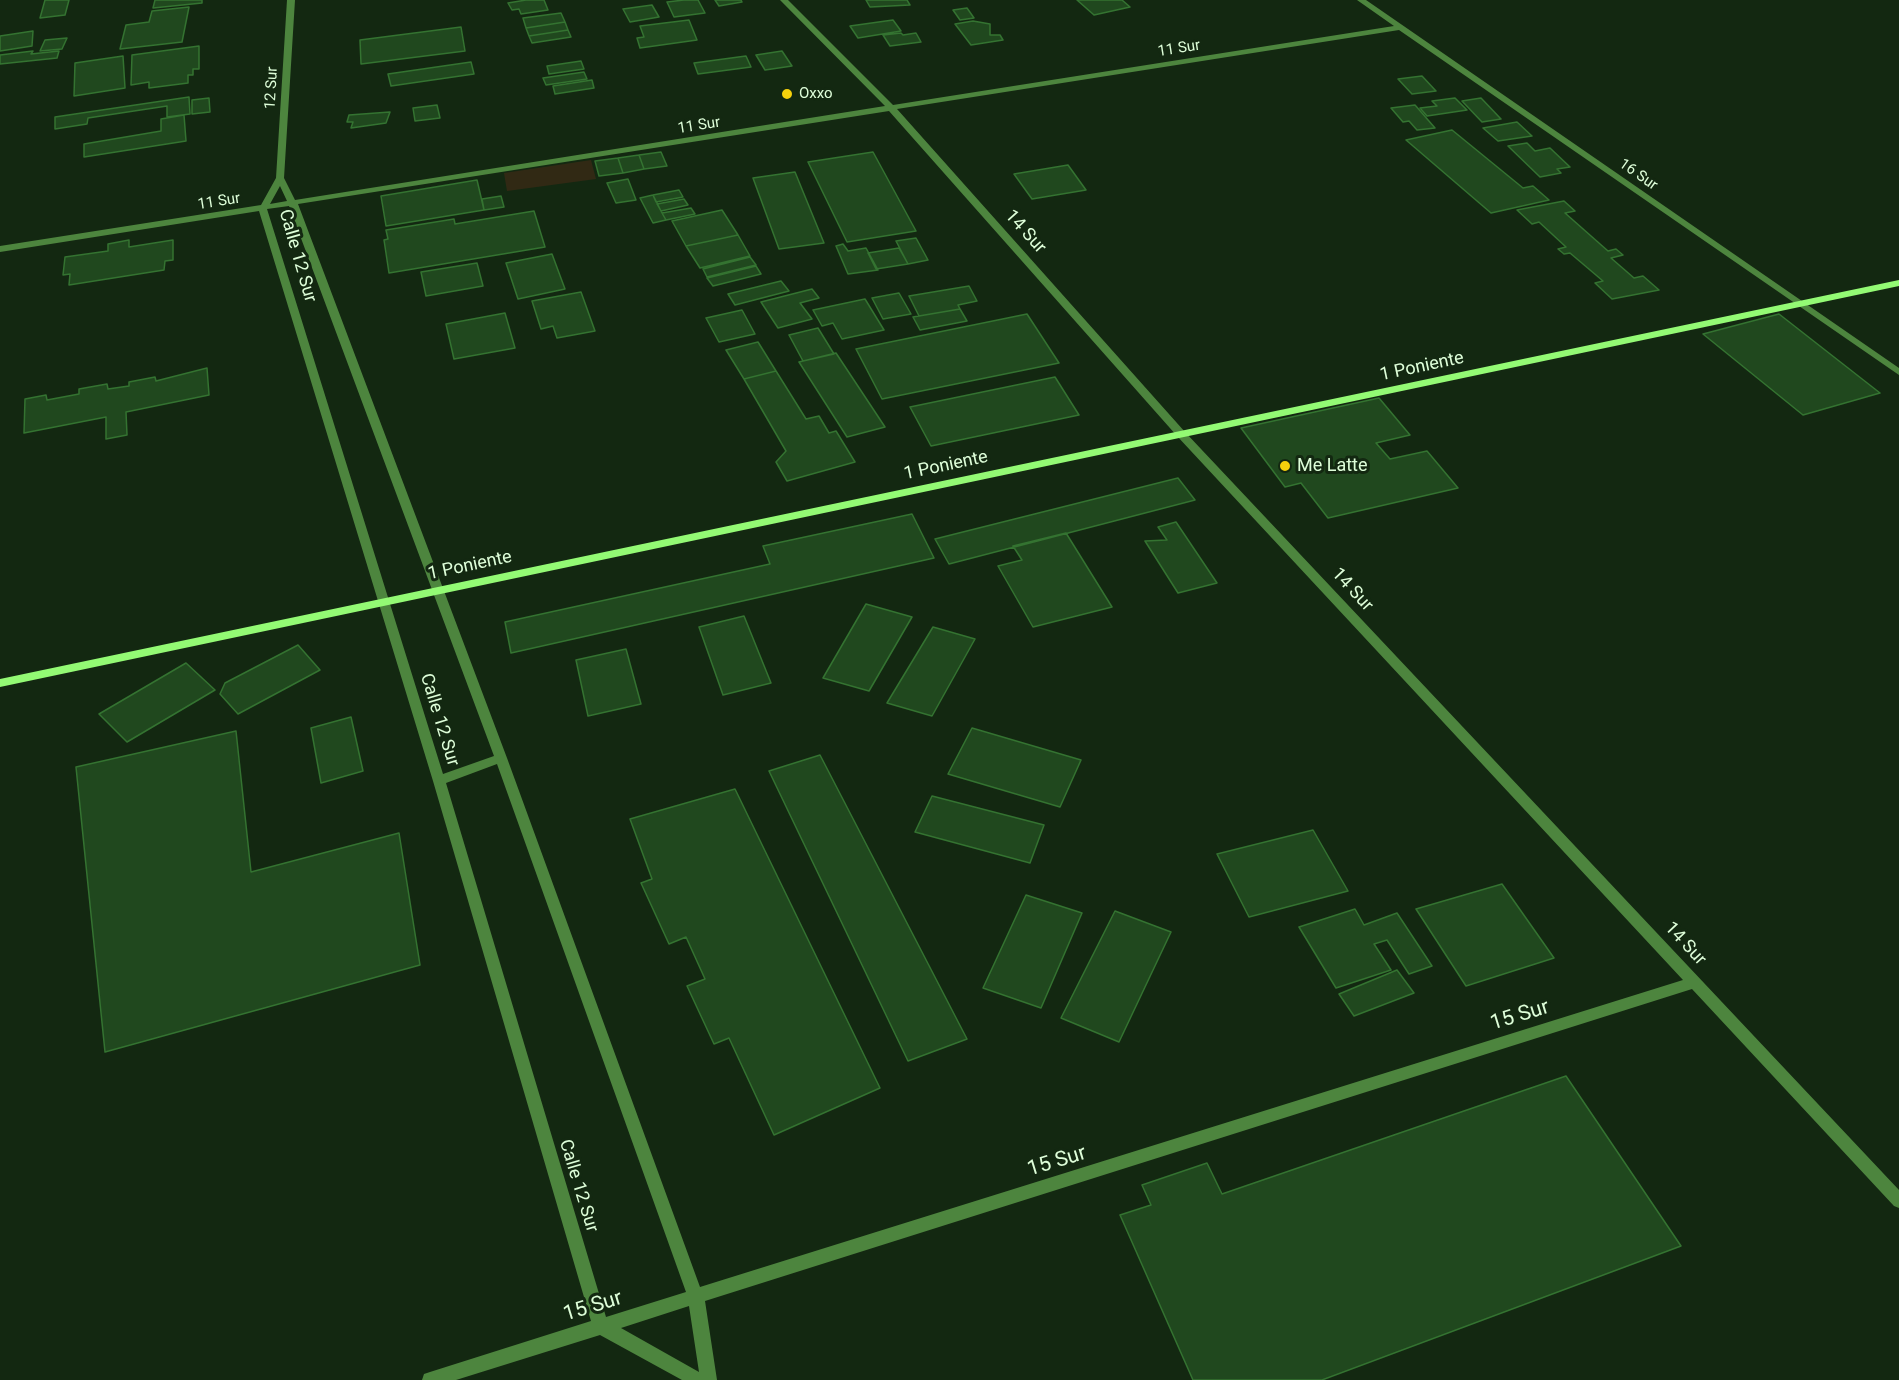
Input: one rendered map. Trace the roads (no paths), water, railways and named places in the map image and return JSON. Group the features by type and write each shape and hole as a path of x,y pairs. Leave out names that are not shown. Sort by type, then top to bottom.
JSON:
{"street":[{"name":"12 Sur","path":"280,178 291,0"},
{"name":"14 Sur","path":"783,0 891,108 1181,434 1899,1201"},
{"name":"16 Sur","path":"1361,0 1899,372"},
{"name":"11 Sur","path":"0,249 1401,27"},
{"name":"Calle 12 Sur","path":"280,178 293,204 501,758 696,1297 709,1380"},
{"name":"Calle 12 Sur","path":"280,178 263,209 439,781 601,1326"},
{"name":"1 Poniente","path":"0,682 1899,283"},
{"path":"439,781 501,758"},
{"name":"15 Sur","path":"430,1380 1696,982"},
{"path":"601,1326 698,1380"}],"place":[{"name":"Oxxo","path":"787,94"},
{"name":"Me Latte","path":"1285,466"}]}
